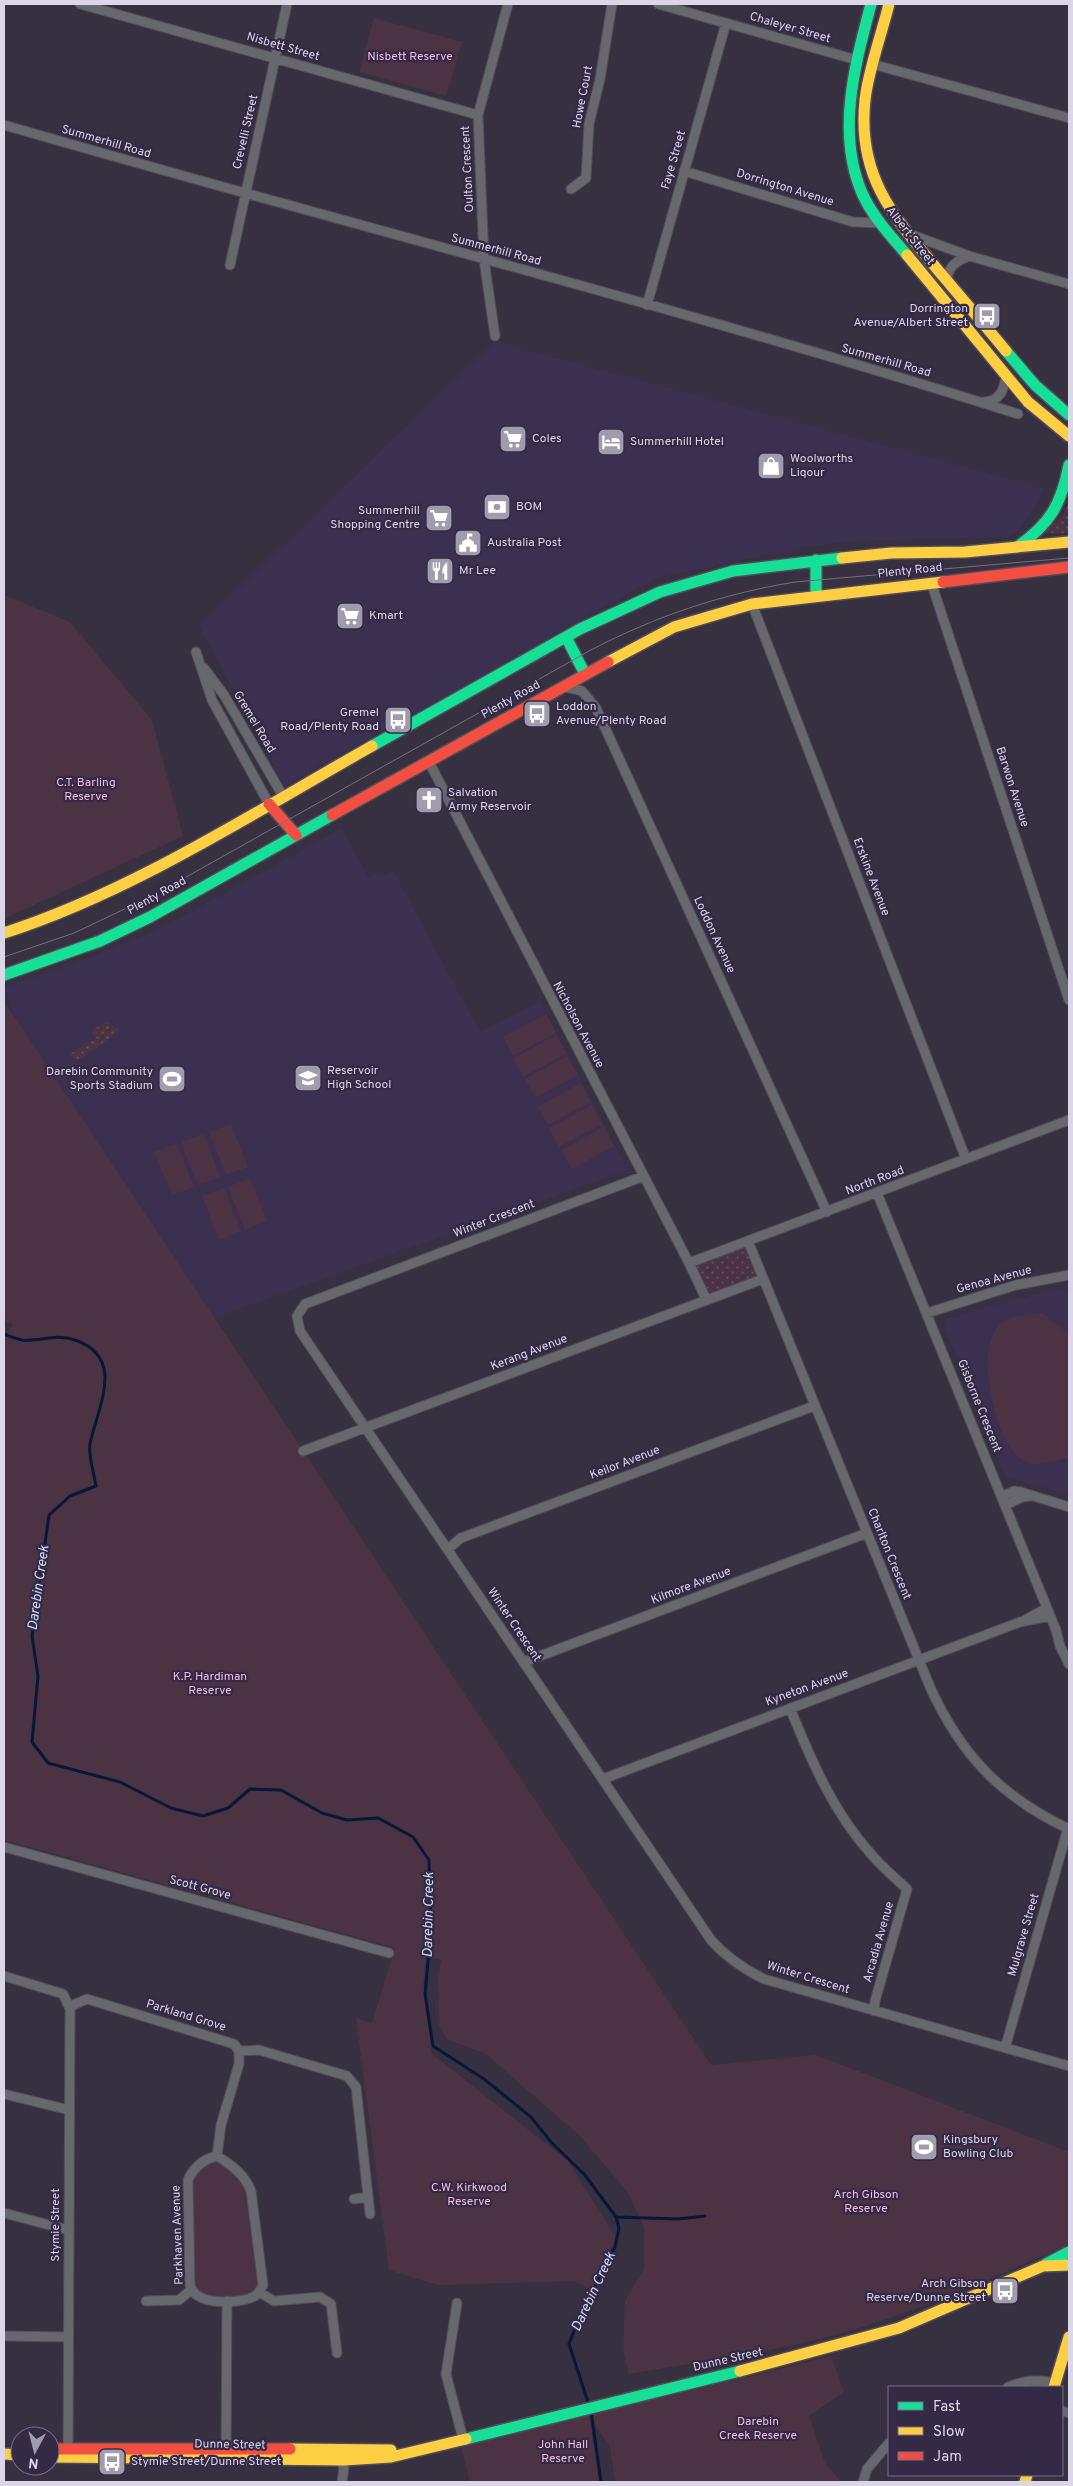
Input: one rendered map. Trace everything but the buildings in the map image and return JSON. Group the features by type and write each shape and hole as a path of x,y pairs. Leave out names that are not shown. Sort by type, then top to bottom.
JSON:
{"main road":[{"name":"Albert Street","path":"871,4 851,88 848,124 852,159 862,193 880,223 1028,402 1068,436"},
{"name":"Albert Street","path":"889,4 872,64 865,99 864,136 871,172 887,206 907,233 1041,392 1069,415"},
{"path":"1014,549 1036,534 1052,517 1061,500 1069,465"},
{"name":"Plenty Road","path":"4,933 47,918 133,880 566,637 660,592 733,572 816,560 891,553 1014,549 1069,542"},
{"path":"816,560 816,595"},
{"name":"Plenty Road","path":"4,975 100,941 150,917 585,674 674,628 752,604 816,595 1069,567"},
{"path":"566,637 585,674"},
{"path":"283,796 296,835"},
{"path":"269,804 296,835"},
{"name":"Dunne Street","path":"226,2453 341,2460 391,2457 612,2401 798,2357 899,2328 1043,2266 1054,2258 1069,2252"},
{"name":"Dunne Street","path":"1043,2266 1069,2265"},
{"path":"1055,2385 1069,2336"},
{"name":"Dunne Street","path":"60,2451 68,2453 226,2453 330,2449 410,2451"},
{"name":"Dunne Street","path":"60,2455 68,2453"}],"street":[{"name":"Nisbett Street","path":"80,4 478,115"},
{"name":"Crevelli Street","path":"230,265 287,4"},
{"name":"Oulton Crescent","path":"495,336 484,260 478,115 508,4"},
{"name":"Howe Court","path":"571,189 586,178 589,124 600,80 606,27 612,4"},
{"name":"Chaleyer Street","path":"658,4 675,6 726,23 857,60"},
{"name":"Faye Street","path":"647,305 726,23"},
{"path":"872,64 1069,118"},
{"name":"Summerhill Road","path":"4,125 245,195 647,305 1018,414"},
{"name":"Dorrington Avenue","path":"684,171 852,222 880,223"},
{"path":"907,233 969,256 1069,284"},
{"path":"946,280 949,269 954,262 969,256"},
{"path":"981,402 993,401 999,396 1004,387 1006,376"},
{"name":"Barwon Avenue","path":"931,582 1069,1000"},
{"name":"Erskine Avenue","path":"752,604 966,1159"},
{"name":"Gremel Road","path":"196,652 212,700 269,804"},
{"name":"Gremel Road","path":"200,662 224,695 283,796"},
{"name":"Loddon Avenue","path":"562,687 582,691 596,708 827,1212"},
{"name":"Nicholson Avenue","path":"428,762 706,1299"},
{"name":"North Road","path":"689,1263 877,1194 1069,1120"},
{"name":"Winter Crescent","path":"644,1176 305,1304 297,1316 300,1332 710,1940 722,1952 744,1968 764,1979 1069,2066"},
{"name":"Gisborne Crescent","path":"877,1194 928,1313 1049,1612 1060,1646 1069,1664"},
{"name":"Charlton Crescent","path":"748,1241 919,1661 950,1729 982,1768 1017,1799 1069,1829"},
{"name":"Genoa Avenue","path":"928,1313 1016,1285 1069,1275"},
{"name":"Kerang Avenue","path":"303,1451 763,1279"},
{"name":"Keilor Avenue","path":"448,1549 461,1538 814,1406"},
{"path":"1004,1500 1014,1492 1069,1508"},
{"name":"Kilmore Avenue","path":"524,1662 867,1533"},
{"name":"Kyneton Avenue","path":"603,1779 1049,1612"},
{"name":"Gisborne Crescent","path":"1056,1630 1069,1651"},
{"name":"Arcadia Avenue","path":"790,1708 820,1778 844,1819 871,1854 907,1889 875,2001 874,2011"},
{"name":"Mulgrave Street","path":"1005,2048 1069,1829"},
{"name":"Scott Grove","path":"4,1847 389,1953"},
{"name":"Stymie Street","path":"4,1976 63,1994 70,2009 68,2453"},
{"name":"Parkland Grove","path":"70,2009 73,2005 86,1999 234,2044 239,2051 259,2050 347,2076 356,2086 370,2214"},
{"path":"239,2051 239,2064 222,2125 217,2156 234,2166 246,2180 251,2191 262,2285 259,2292 274,2301 320,2297 331,2304 337,2353"},
{"path":"4,2094 69,2110"},
{"name":"Parkhaven Avenue","path":"217,2156 208,2158 200,2164 192,2171 188,2180 191,2290 204,2299 227,2301 254,2297 259,2292"},
{"path":"354,2199 368,2197"},
{"path":"4,2213 68,2230"},
{"path":"146,2301 179,2300 191,2290"},
{"path":"226,2453 227,2301"},
{"path":"457,2303 446,2374 463,2439"},
{"path":"4,2336 68,2337"},
{"path":"1010,2386 1024,2380 1037,2379 1055,2385"},
{"path":"862,2482 867,2469 888,2444"},
{"path":"330,2449 340,2456 344,2468 342,2482"}],"shaded area":[{"path":"494,342 1044,488 1036,506 1020,530 1008,537 852,541 800,548 656,578 284,786 199,626"},
{"name":"Reservoir High School","path":"342,828 370,880 374,873 382,876 393,870 480,1032 540,1001 628,1170 214,1318 56,1130 4,987 73,964 158,930"},
{"path":"1069,1289 1069,1495 1005,1476 944,1326 945,1320 990,1306 1045,1292"}],"green space":[{"name":"Nisbett Reserve","path":"374,18 462,42 446,96 359,72"},
{"path":"1069,502 1069,533 1042,533 1063,516"},
{"name":"C.T. Barling Reserve","path":"4,595 70,622 152,720 183,836 4,919"},
{"name":"K.P. Hardiman Reserve","path":"4,1001 711,2065 816,2055 1069,2152 1069,2245 933,2302 849,2331 795,2345 629,2374 623,2352 625,2301 644,2269 644,2228 629,2194 580,2136 486,2054 447,2039 439,2025 438,1977 441,1960 426,1957 423,1985 432,2054 568,2161 616,2238 591,2289 574,2281 438,2285 389,2270 356,2018 372,2023 395,1948 4,1840 4,1339 13,1324 6,1322 4,1311"},
{"path":"546,1014 556,1033 513,1056 503,1037"},
{"path":"107,1021 120,1031 76,1062 70,1054 94,1039 93,1030"},
{"path":"556,1035 566,1054 523,1077 513,1058"},
{"path":"567,1056 578,1075 535,1098 525,1079"},
{"path":"581,1083 591,1102 548,1125 538,1106"},
{"path":"592,1105 602,1124 559,1147 549,1128"},
{"path":"231,1124 248,1167 226,1175 209,1132"},
{"path":"604,1127 614,1146 572,1169 561,1150"},
{"path":"204,1134 220,1177 198,1185 181,1142"},
{"path":"177,1143 194,1187 172,1195 154,1152"},
{"path":"250,1178 267,1221 245,1230 228,1187"},
{"path":"224,1188 241,1231 219,1240 202,1196"},
{"path":"748,1241 763,1279 706,1299 689,1263"},
{"path":"1042,1313 1069,1334 1069,1458 1032,1465 1016,1455 1000,1428 994,1409 988,1366 990,1346 995,1330 1005,1320"},
{"path":"216,2159 231,2168 249,2191 259,2285 253,2294 232,2297 212,2296 198,2293 193,2284 193,2182 201,2167"},
{"name":"Darebin Creek Reserve","path":"831,2356 844,2392 809,2416 825,2463 840,2480 839,2482 615,2482 610,2447 589,2415"},
{"name":"John Hall Reserve","path":"589,2415 599,2482 470,2482 461,2447"}],"waterway":[{"name":"Darebin Creek","path":"4,1334 22,1340 54,1337 68,1338 91,1348 100,1359 104,1371 105,1385 90,1444 90,1459 96,1486 70,1496 49,1515 32,1636 38,1676 32,1742 48,1763 120,1782 171,1808 203,1816 228,1808 250,1789 281,1790 322,1813 347,1820 378,1818 413,1837 429,1860 431,1929 425,1994 433,2046 484,2079 531,2117 551,2142 584,2174 616,2217 619,2228 615,2247 579,2318 569,2344 589,2405"},
{"path":"616,2217 678,2219 705,2216"},
{"name":"Darebin Creek","path":"591,2411 601,2482"}],"tram line":[{"path":"4,957 74,933 154,895 591,650 665,617 741,593 795,582 1069,558"}],"traffic: fast":[{"path":"871,4 854,75 849,122 850,146 854,170 866,201 882,226 907,255"},
{"path":"1006,351 1035,385 1069,415"},
{"path":"1017,547 1038,530 1052,512 1062,491 1069,465"},
{"path":"372,746 580,629 660,592 733,571 842,558"},
{"path":"816,560 816,595"},
{"path":"566,637 585,674"},
{"path":"4,975 100,941 150,917 332,815"},
{"path":"1046,2264 1069,2252"},
{"path":"466,2439 740,2371"}],"traffic: slow":[{"path":"889,4 872,65 865,100 864,127 872,172 892,212 1006,351"},
{"path":"907,255 1028,402 1069,436"},
{"path":"842,558 891,553 965,552 1069,542"},
{"path":"608,662 674,627 752,604 943,582"},
{"path":"4,933 52,916 146,873 192,849 372,746"},
{"path":"740,2371 899,2328 1043,2266 1069,2265"},
{"path":"1054,2386 1069,2337"},
{"path":"60,2457 344,2460 391,2457 466,2439"},
{"path":"290,2449 391,2450"},
{"path":"4,2454 10,2454"},
{"path":"1025,2482 1027,2476"}],"traffic: jam":[{"path":"943,582 1069,567"},
{"path":"332,815 608,662"},
{"path":"269,804 296,835"},
{"path":"60,2449 290,2449"}],"place":[{"name":"Dorrington Avenue/Albert Street","path":"987,316"},
{"name":"Coles","path":"513,439"},
{"name":"Summerhill Hotel","path":"611,442"},
{"name":"Woolworths Liqour","path":"771,466"},
{"name":"BOM","path":"497,507"},
{"name":"Summerhill Shopping Centre","path":"439,518"},
{"name":"Australia Post","path":"468,543"},
{"name":"Mr Lee","path":"440,571"},
{"name":"Kmart","path":"350,616"},
{"name":"Loddon Avenue/Plenty Road","path":"537,714"},
{"name":"Gremel Road/Plenty Road","path":"398,720"},
{"name":"Salvation Army Reservoir","path":"429,800"},
{"name":"Reservoir High School","path":"308,1078"},
{"name":"Darebin Community Sports Stadium","path":"172,1079"},
{"name":"Kingsbury Bowling Club","path":"924,2147"},
{"name":"Arch Gibson Reserve/Dunne Street","path":"1005,2291"},
{"name":"Stymie Street/Dunne Street","path":"112,2462"}],"park label":[{"name":"C.W. Kirkwood Reserve","path":"469,2195"},
{"name":"Arch Gibson Reserve","path":"866,2202"}]}
